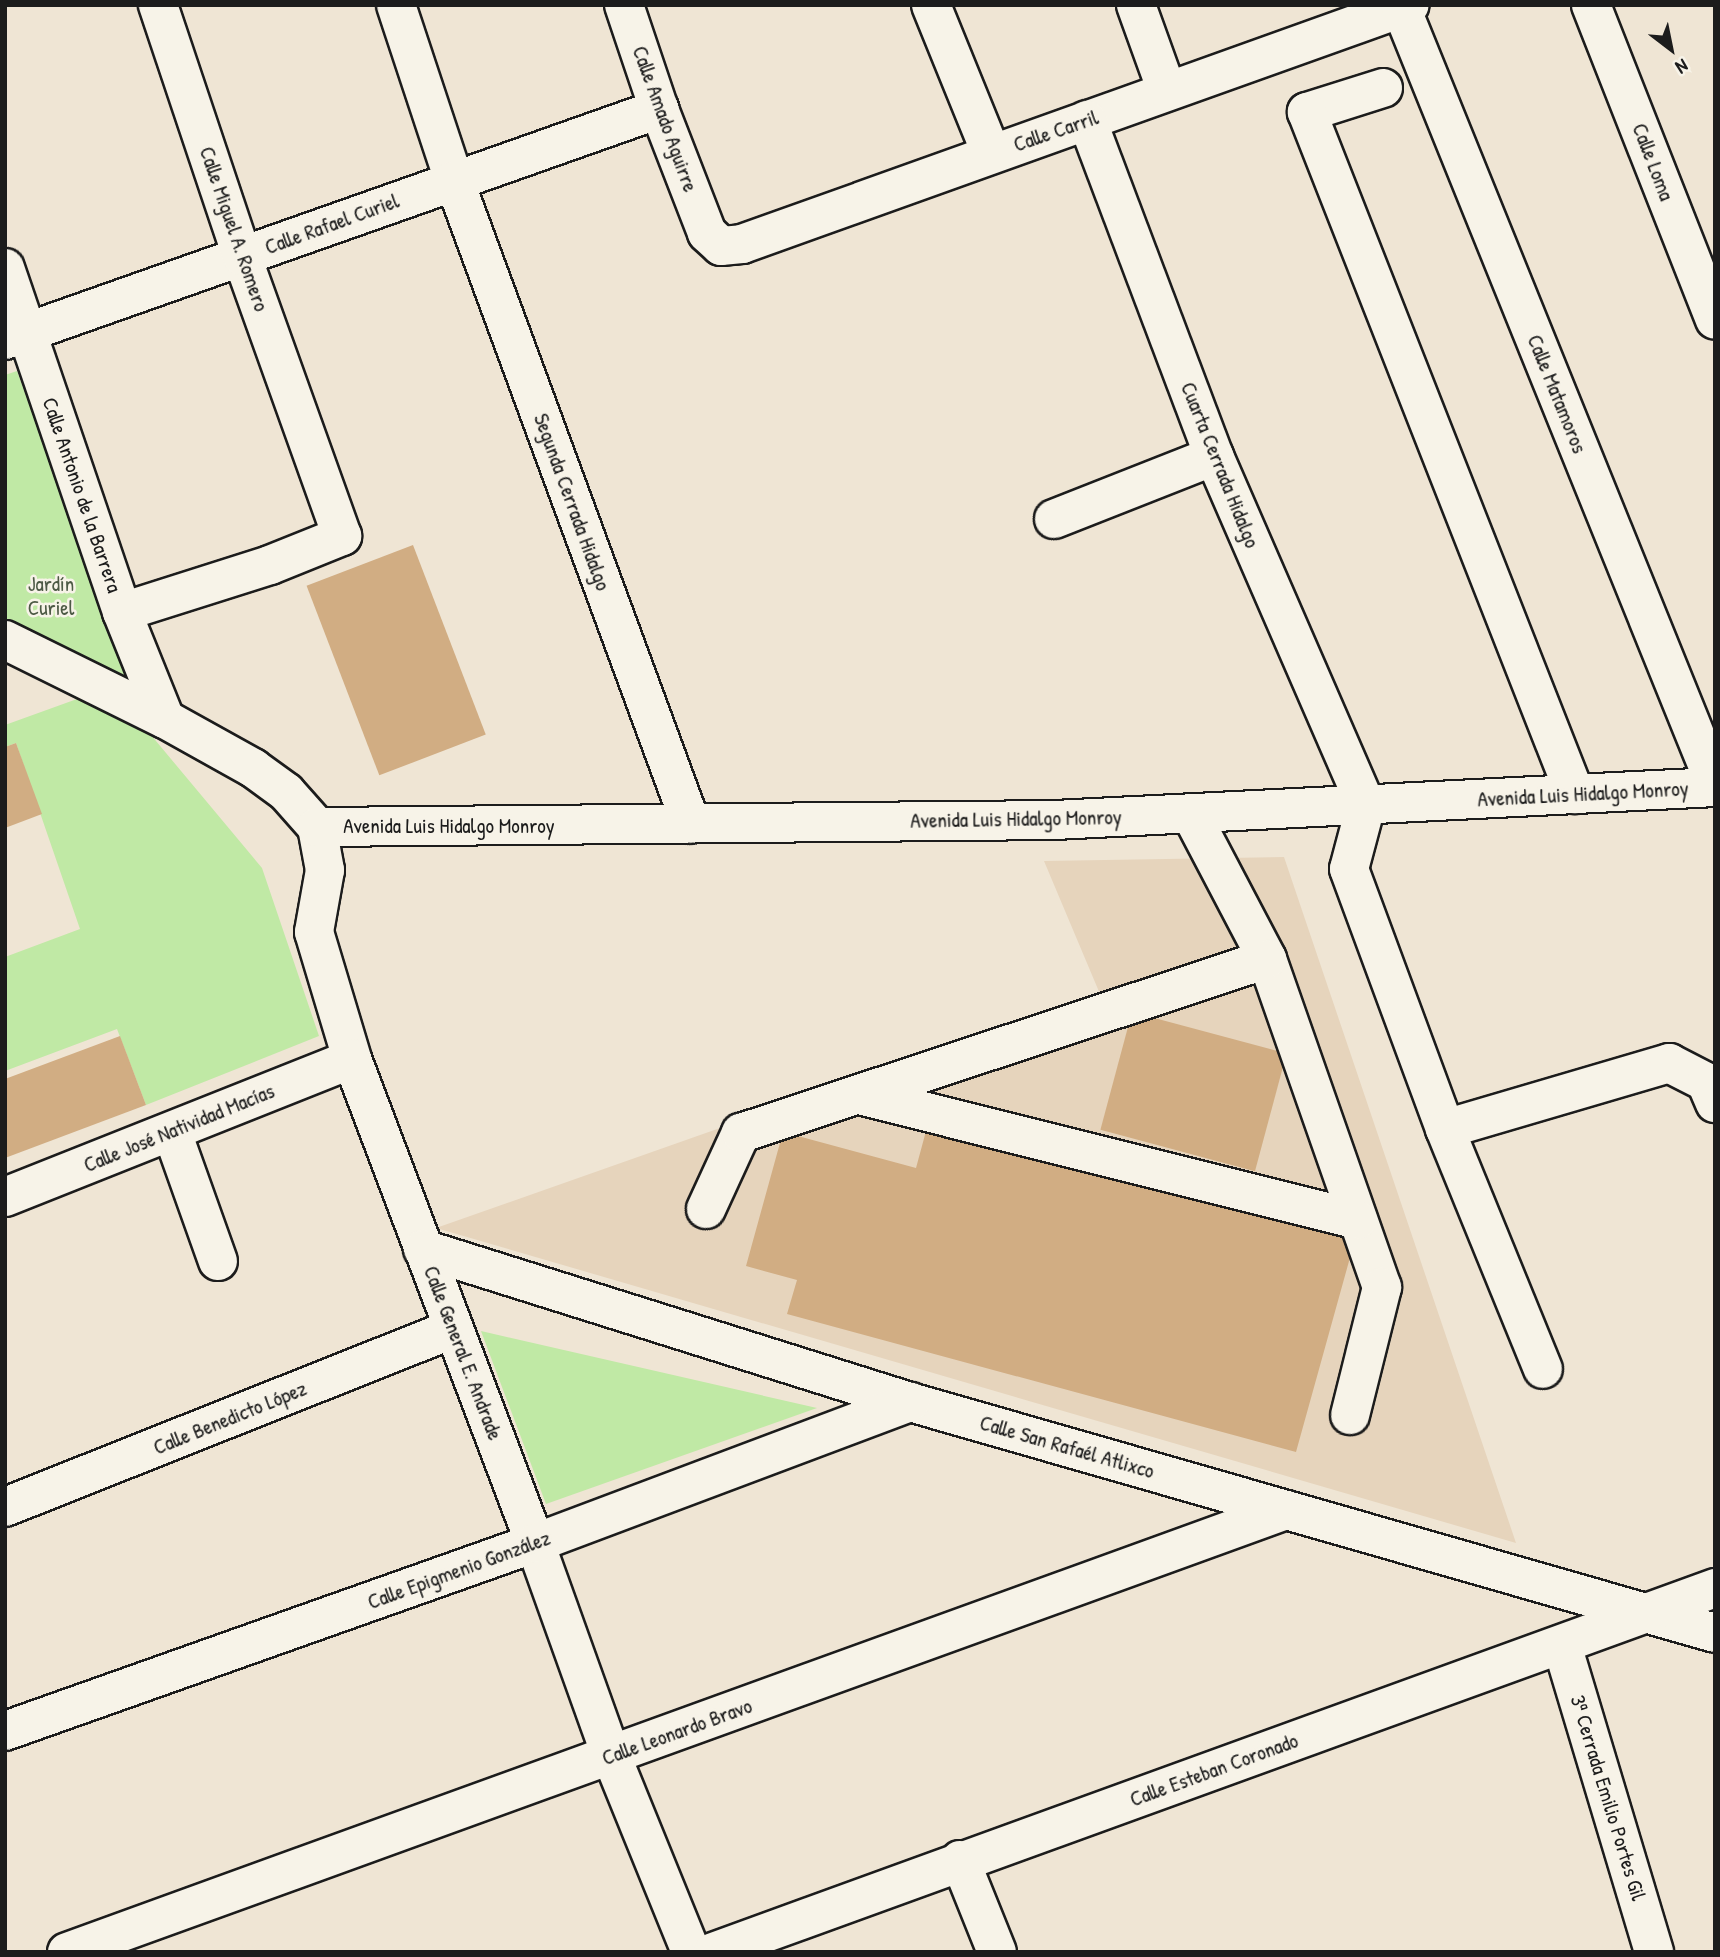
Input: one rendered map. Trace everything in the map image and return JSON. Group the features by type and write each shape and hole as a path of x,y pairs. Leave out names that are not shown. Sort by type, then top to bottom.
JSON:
{"street":[{"name":"Calle Miguel A. Romero","path":"122,612 270,565 342,536 242,256 158,5"},
{"name":"Segunda Cerrada Hidalgo","path":"396,5 454,180 691,824"},
{"name":"Calle Amado Aguirre","path":"624,5 659,109 707,233"},
{"path":"931,5 991,153"},
{"path":"1136,5 1167,91"},
{"name":"Calle Loma","path":"1591,5 1715,319"},
{"name":"Calle Carril","path":"707,233 721,246 742,244 1403,6"},
{"name":"Calle Matamoros","path":"1403,6 1715,785"},
{"path":"1383,88 1307,112 1575,794"},
{"name":"Calle Rafael Curiel","path":"16,336 659,109"},
{"name":"Cuarta Cerrada Hidalgo","path":"1087,120 1214,456 1366,805"},
{"name":"Calle Antonio de la Barrera","path":"5,268 16,336 165,719"},
{"path":"1054,519 1214,456"},
{"path":"5,640 165,719 253,768 286,792 317,827"},
{"name":"Avenida Luis Hidalgo Monroy","path":"317,827 1055,820 1715,785"},
{"path":"1366,805 1349,869 1445,1129 1543,1369"},
{"path":"1191,814 1267,959 1382,1287 1350,1415"},
{"name":"Calle General E. Andrade","path":"317,827 325,870 314,932 352,1059 535,1543 611,1755 691,1952"},
{"path":"706,1209 741,1133 1267,959"},
{"name":"Calle José Natividad Macías","path":"5,1197 352,1059"},
{"path":"1445,1129 1669,1063 1706,1082 1715,1103"},
{"path":"859,1095 1358,1220"},
{"path":"172,1132 218,1261"},
{"name":"Calle San Rafaél Atlixco","path":"423,1249 910,1402 1646,1611 1715,1633"},
{"name":"Calle Benedicto López","path":"5,1507 454,1328"},
{"name":"Calle Epigmenio González","path":"5,1731 535,1543 910,1402"},
{"name":"Calle Leonardo Bravo","path":"67,1952 1286,1510"},
{"name":"Calle Esteban Coronado","path":"713,1952 960,1860 1715,1588"},
{"name":"3ª Cerrada Emilio Portes Gil","path":"1562,1645 1654,1952"},
{"path":"960,1860 998,1952"}],"shaded area":[{"path":"1284,857 1516,1543 436,1228 1100,994 1044,861"}],"green space":[{"name":"Jardín Curiel","path":"17,371 134,693 5,625 5,375"},
{"path":"77,699 151,735 262,868 319,1036 146,1105 117,1029 5,1071 5,957 80,929 16,743 5,747 5,725"},
{"path":"481,1331 817,1408 546,1504"}],"building":[{"path":"413,545 486,735 379,775 307,586"},
{"path":"16,743 42,814 5,828 5,747"},
{"path":"1132,1012 1287,1053 1255,1171 1100,1130"},
{"path":"120,1036 146,1105 5,1158 5,1079"},
{"path":"929,1120 1356,1236 1296,1452 787,1314 797,1280 746,1266 783,1132 916,1168"}]}
